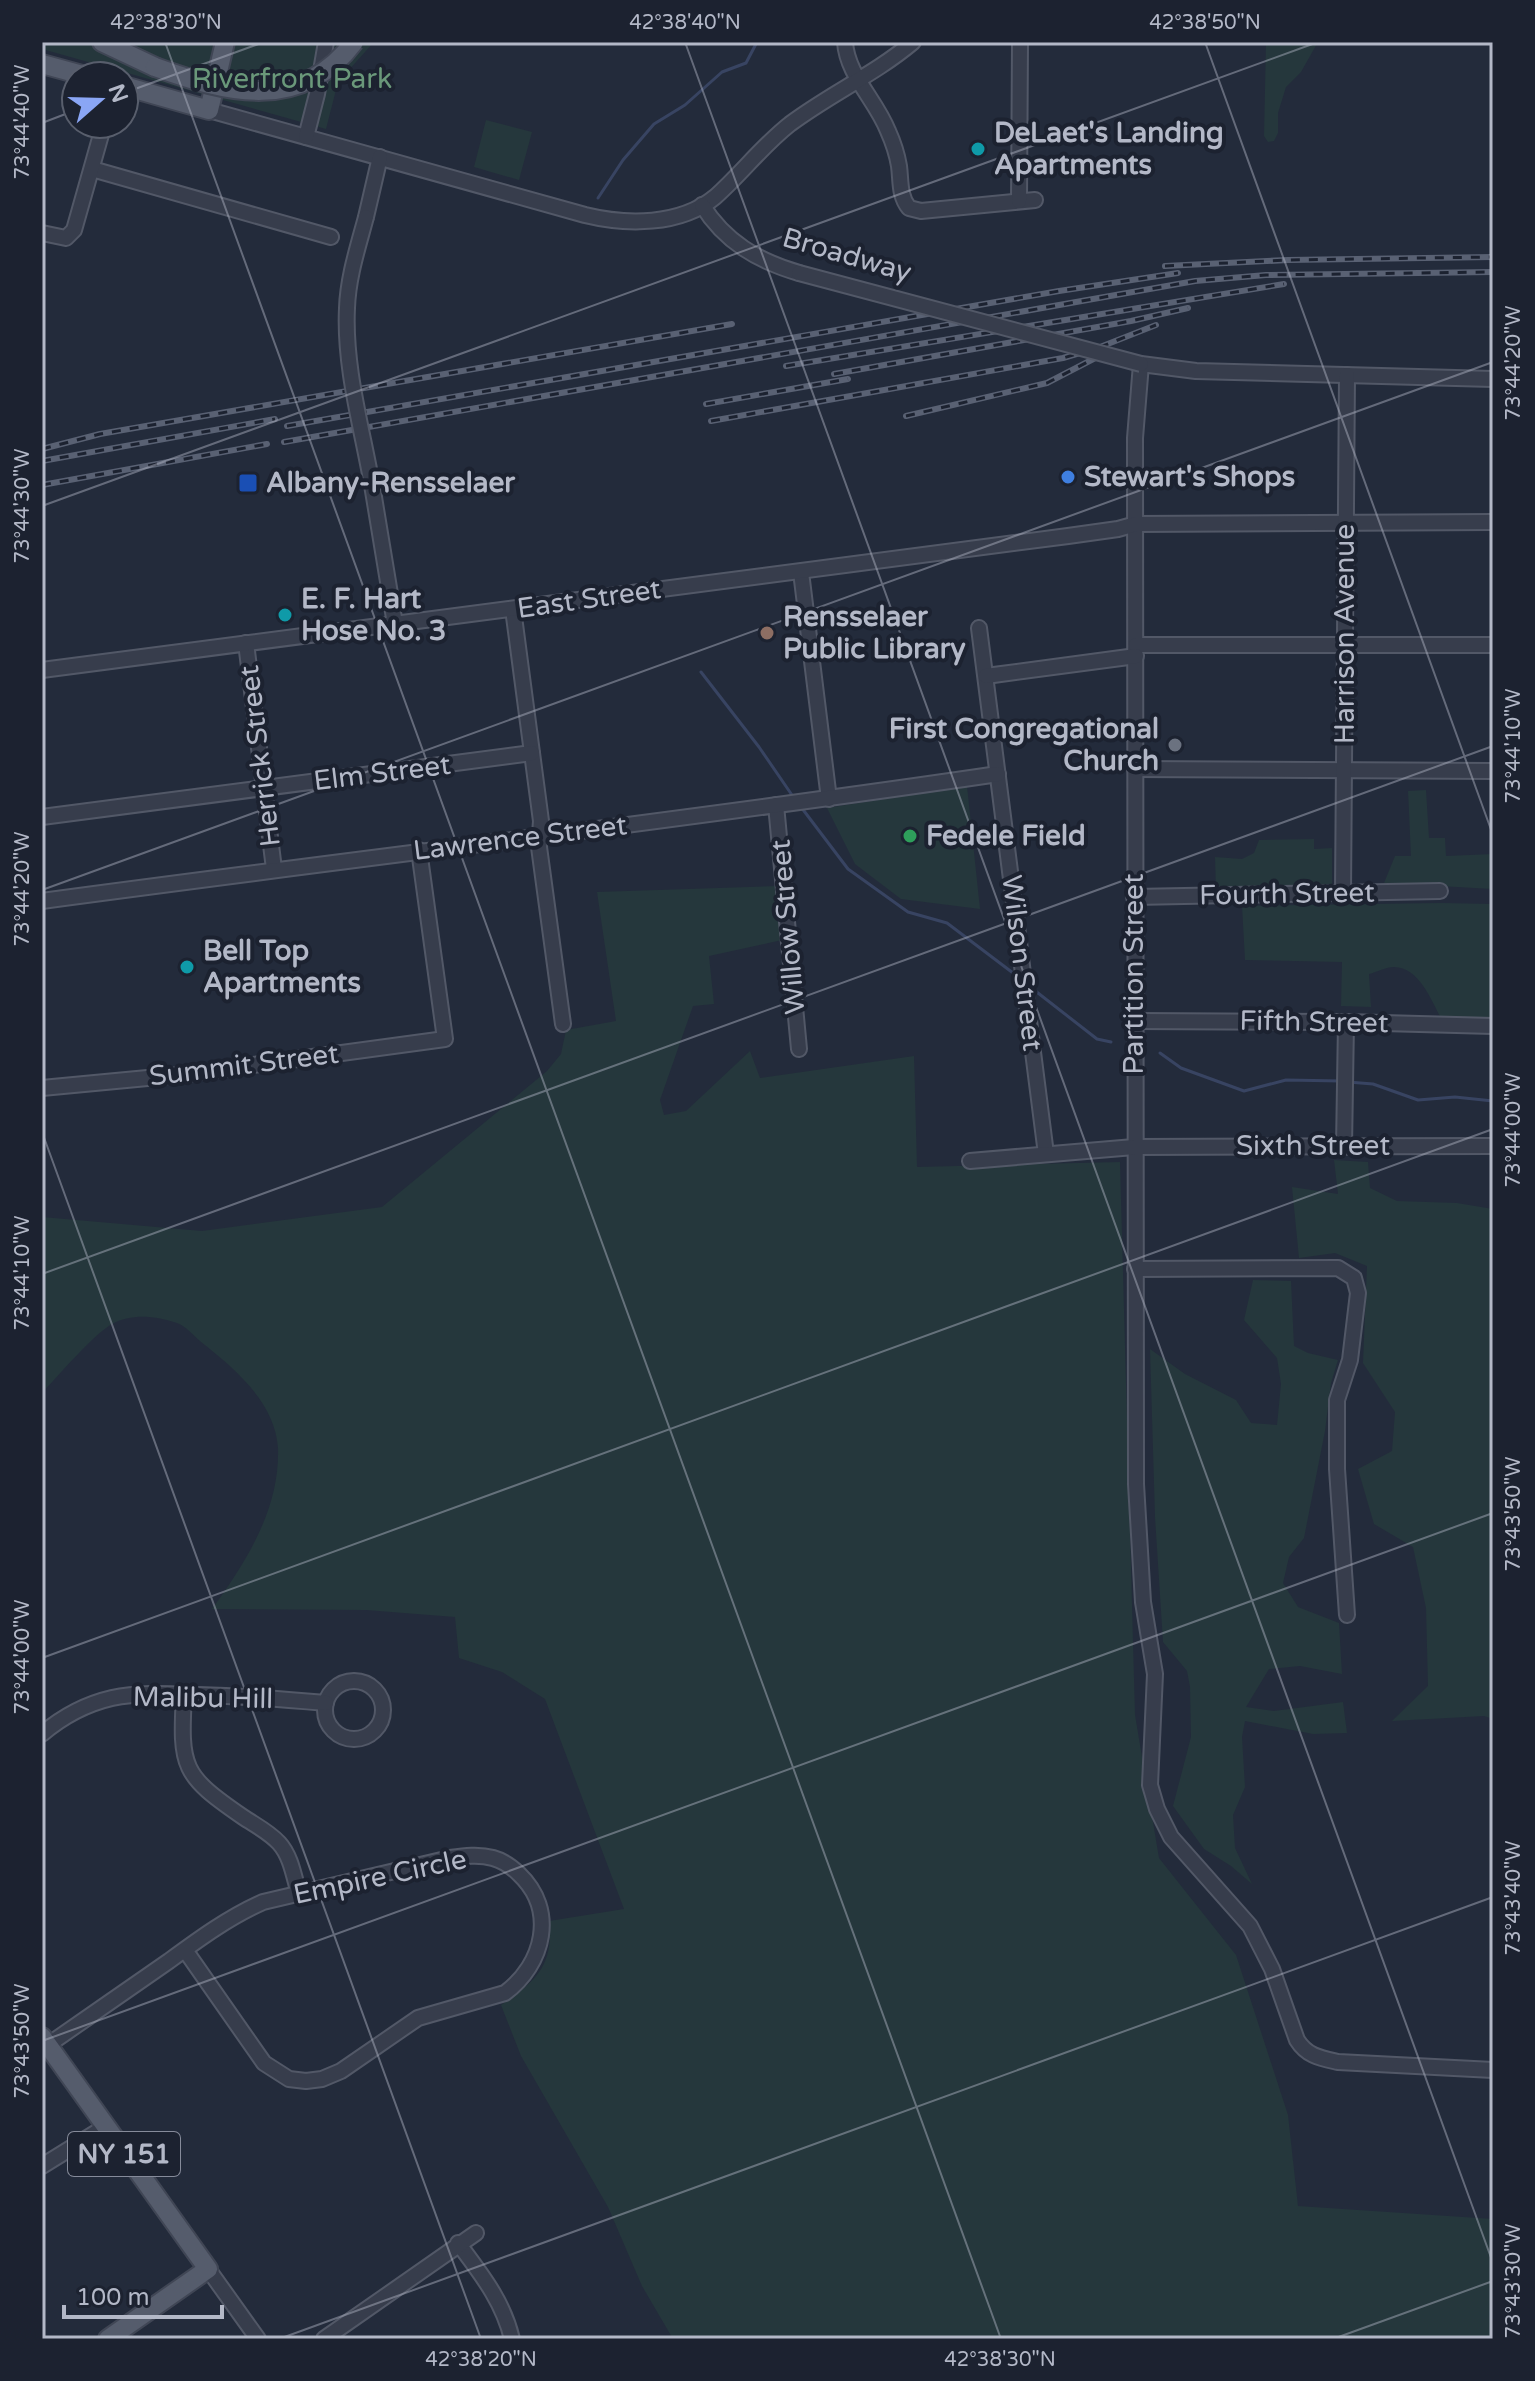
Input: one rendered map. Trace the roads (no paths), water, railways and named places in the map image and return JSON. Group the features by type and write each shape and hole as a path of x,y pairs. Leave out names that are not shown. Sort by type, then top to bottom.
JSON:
{"main road":[{"path":"102,42 138,60 191,80 257,92 285,89 310,80 335,64 354,42"},
{"path":"140,91 209,110 225,42"},
{"name":"NY 151","path":"45,2041 208,2269"},
{"path":"108,2339 208,2269"}],"street":[{"path":"306,137 326,42"},
{"path":"845,42 847,59 890,134 903,198 909,208 921,211 1027,201 1020,42"},
{"path":"209,110 585,215 611,221 654,220 702,205 717,195 790,124 860,81 913,42"},
{"path":"42,233 66,238 74,230 100,140"},
{"path":"380,157 350,279 347,321 348,349 395,624"},
{"path":"92,169 331,237"},
{"name":"Broadway","path":"702,205 719,229 751,255 799,273 1141,364 1196,371 1493,379"},
{"name":"Partition Street","path":"1141,364 1135,422 1136,1484 1142,1583 1155,1674 1150,1785 1157,1809 1181,1850 1250,1926 1272,1969 1303,2051 1316,2058 1338,2062 1493,2070"},
{"name":"Harrison Avenue","path":"1343,893 1347,375"},
{"name":"East Street","path":"42,670 801,572 1106,531 1136,524 1493,522"},
{"path":"801,572 829,799"},
{"path":"513,609 541,821 539,847 563,1024"},
{"name":"Wilson Street","path":"979,628 1046,1154"},
{"name":"Herrick Street","path":"246,643 274,869"},
{"path":"986,676 1136,650 1493,645"},
{"name":"Elm Street","path":"42,817 532,753"},
{"path":"1135,769 1493,771"},
{"name":"Lawrence Street","path":"42,901 829,799 998,774"},
{"name":"Willow Street","path":"781,804 799,1049"},
{"name":"Summit Street","path":"42,1088 179,1075 445,1039 419,850"},
{"name":"Fourth Street","path":"1134,897 1440,891"},
{"name":"Fifth Street","path":"1135,1021 1493,1026"},
{"path":"1344,1147 1346,1022"},
{"name":"Sixth Street","path":"970,1161 1134,1147 1493,1146"},
{"path":"1135,1269 1338,1268 1354,1278 1358,1293 1350,1360 1337,1400 1337,1469 1347,1615"},
{"path":"356,1681 366,1683 380,1697 383,1716 374,1732 366,1737 348,1739 332,1730 325,1713 326,1703 337,1687 356,1681"},
{"path":"184,1694 182,1740 185,1759 193,1777 206,1792 280,1844 290,1862 299,1894"},
{"name":"Malibu Hill","path":"42,1734 64,1717 112,1699 139,1695 267,1697 326,1703"},
{"name":"Empire Circle","path":"472,1855 492,1857 509,1865 526,1881 538,1900 542,1924 540,1946 527,1972 505,1993 418,2018 341,2071 322,2079 306,2081 289,2079 264,2063 185,1950 245,1910 263,1902 472,1855"},
{"path":"45,2041 185,1950"},
{"path":"42,2166 105,2127"},
{"path":"324,2339 476,2233"},
{"path":"458,2243 495,2294 507,2318 512,2339"},
{"path":"208,2269 258,2339"}],"waterway":[{"path":"598,198 623,160 654,124 685,105 722,72 746,63 757,42"},
{"path":"701,672 794,798"},
{"path":"801,807 848,869 908,912 947,923 1017,976"},
{"path":"1029,986 1097,1039 1111,1042"},
{"path":"1160,1053 1181,1068 1244,1091 1286,1080 1341,1081"},
{"path":"1348,1082 1373,1084 1418,1100 1455,1097 1493,1101"}],"railway":[{"path":"1165,266 1288,260 1493,257"},
{"path":"284,442 1195,281 1266,275 1493,272"},
{"path":"287,426 1178,273"},
{"path":"786,366 1284,284"},
{"path":"834,374 1188,308"},
{"path":"42,449 100,434 732,324"},
{"path":"711,421 1063,358 1156,325"},
{"path":"906,416 1047,383 1103,354"},
{"path":"706,404 848,379"},
{"path":"42,461 275,419"},
{"path":"42,485 267,444"}],"place":[{"name":"DeLaet's Landing Apartments","path":"978,149"},
{"name":"Stewart's Shops","path":"1068,477"},
{"name":"Albany-Rensselaer","path":"248,483"},
{"name":"E. F. Hart Hose No. 3","path":"285,615"},
{"name":"Rensselaer Public Library","path":"767,633"},
{"name":"First Congregational Church","path":"1175,745"},
{"name":"Fedele Field","path":"910,836"},
{"name":"Bell Top Apartments","path":"187,967"}],"park label":[{"name":"Riverfront Park","path":"292,79"}]}
